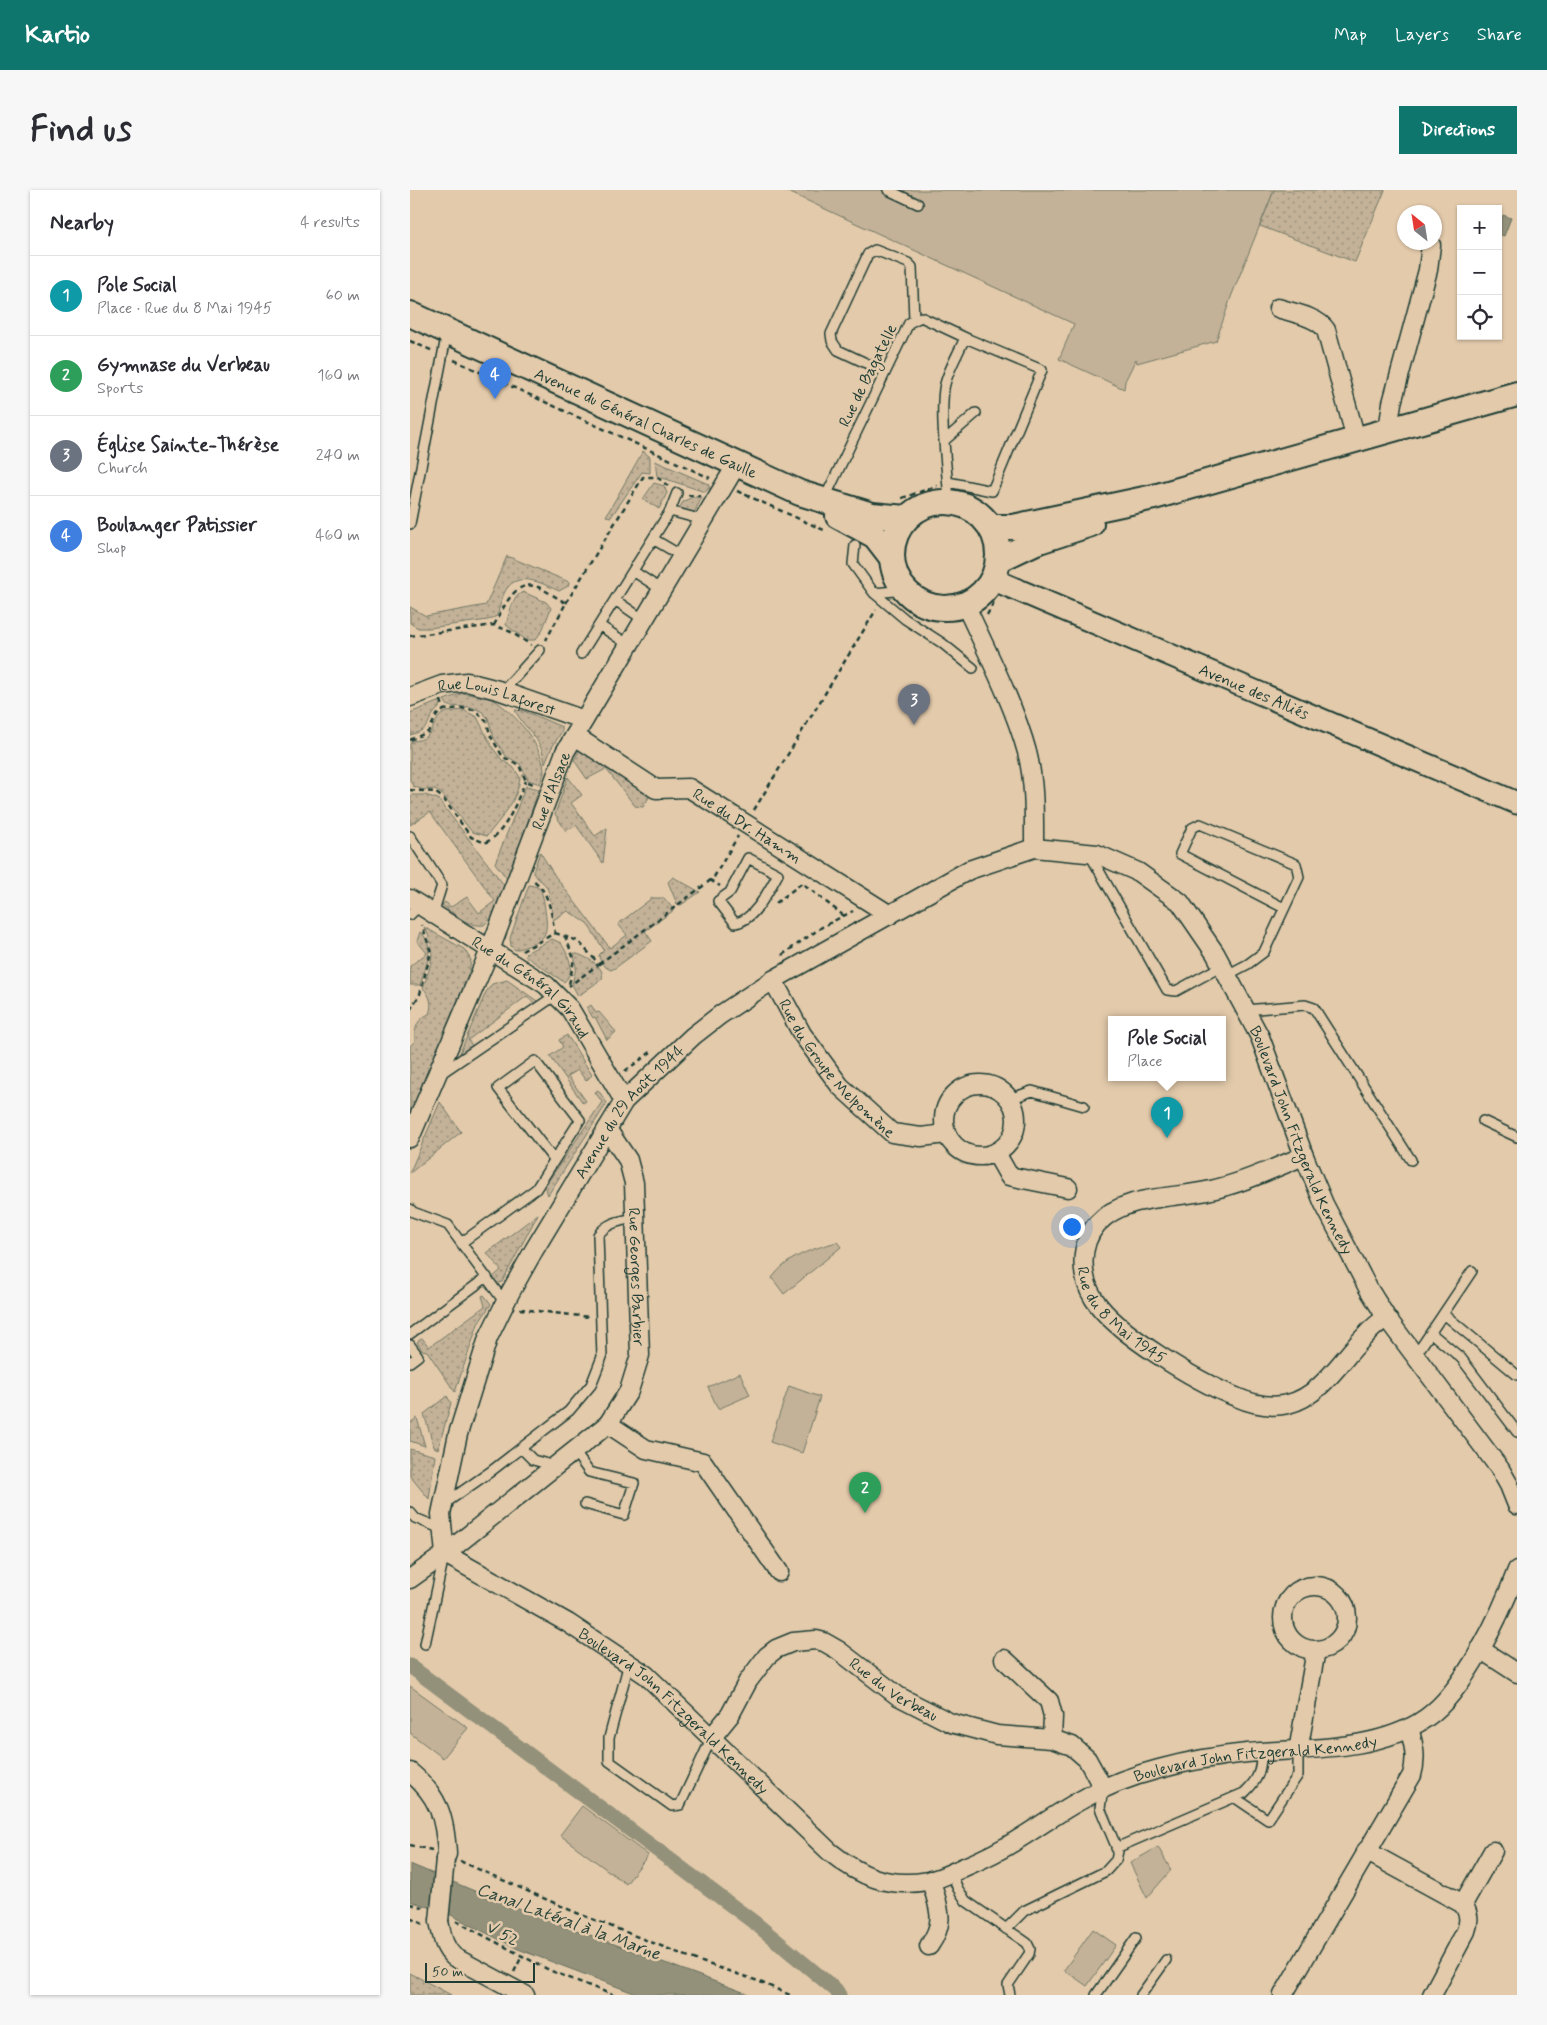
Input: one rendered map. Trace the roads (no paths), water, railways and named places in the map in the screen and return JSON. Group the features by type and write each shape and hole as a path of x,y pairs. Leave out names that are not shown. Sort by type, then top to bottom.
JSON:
{"main road":[{"name":"Avenue du Général Charles de Gaulle","path":"410,314 800,493 872,514 906,518"},
{"path":"991,527 1013,527 1154,497 1517,394"},
{"path":"948,492 959,503 977,512 991,527 998,549 995,570 983,592 964,604 952,607 933,606 915,599 905,590 894,570 892,558 893,544 898,530 906,518 948,492"},
{"name":"Avenue du Général Charles de Gaulle","path":"800,493 826,511 875,536 892,558"},
{"path":"995,570 1036,542 1096,522 1154,497"}],"street":[{"path":"1388,430 1392,403 1428,270 1430,250"},
{"path":"1278,308 1317,322 1323,325 1326,330 1356,439"},
{"name":"Rue d'Alsace","path":"410,1138 436,1077 497,954 520,870 565,752 737,464"},
{"name":"Avenue des Alliés","path":"995,570 1517,803"},
{"path":"964,604 991,660 1027,752 1034,793 1034,848"},
{"name":"Rue Louis Laforest","path":"410,697 437,687 467,682 584,720"},
{"name":"Rue du Dr. Hamm","path":"575,736 656,788 689,788 890,914"},
{"name":"Boulevard John Fitzgerald Kennedy","path":"1034,848 1096,854 1138,872 1180,902 1225,971 1260,1037 1304,1156 1335,1227 1386,1317 1500,1469 1510,1485 1517,1505"},
{"name":"Avenue du 29 Août 1944","path":"445,1554 441,1514 458,1434 488,1338 534,1250 624,1101 693,1036 720,1015 773,980 969,870 1034,848"},
{"name":"Rue du Général Giraud","path":"418,909 546,984 563,990 570,1009 624,1101"},
{"name":"Rue du Groupe Melpomène","path":"773,980 802,1034 840,1086 892,1133 921,1137 946,1134"},
{"path":"973,1084 994,1086 1010,1099 1017,1119 1011,1140 996,1154 976,1157 958,1149 946,1134 944,1113 954,1094 973,1084"},
{"name":"Rue Georges Barbier","path":"445,1554 608,1424 629,1391 640,1355 634,1183 628,1160 607,1129"},
{"path":"996,1154 1009,1176 1068,1188"},
{"name":"Rue du 8 Mai 1945","path":"1304,1156 1212,1190 1124,1206 1110,1213 1097,1224 1090,1235 1085,1250 1084,1275 1090,1292 1100,1307 1121,1328 1193,1376 1236,1397 1272,1406 1288,1404 1309,1395 1366,1335 1386,1317"},
{"path":"608,1424 646,1448 703,1462 779,1572"},
{"path":"410,1579 445,1554"},
{"name":"Boulevard John Fitzgerald Kennedy","path":"445,1554 568,1622 646,1675 801,1825 847,1866 869,1877 899,1883 931,1880 994,1854 1103,1788 1142,1774 1184,1762 1358,1743 1409,1728 1427,1718 1452,1693 1480,1649 1507,1598 1517,1570"},
{"name":"Rue du Verbeau","path":"712,1738 730,1716 748,1681 767,1656 776,1649 793,1642 816,1640 838,1650 898,1696 951,1724 997,1735 1052,1739 1066,1742 1087,1759 1103,1788"},
{"path":"1480,1649 1517,1673"},
{"path":"1298,1751 1316,1650"},
{"path":"1004,1659 1048,1701 1053,1716 1052,1739"},
{"path":"1283,1995 1412,1775 1416,1752 1409,1728"},
{"path":"410,1772 428,1790 444,1819 446,1857 441,1917 443,1941 447,1951 454,1957 525,1995"},
{"path":"1366,1851 1463,1904 1467,1911 1470,1920 1466,1931 1432,1995"},
{"path":"1463,1904 1493,1851"},
{"path":"930,1946 941,1926 931,1880"}],"lane":[{"path":"888,190 918,204"},
{"path":"885,372 838,350 832,341 831,334 868,254 874,250 908,263 912,267 914,320"},
{"name":"Rue de Bagatelle","path":"824,500 908,323 921,317 1042,370 992,491 948,492"},
{"path":"410,524 447,331"},
{"path":"948,492 944,387 963,342 968,339"},
{"path":"945,440 976,413"},
{"path":"581,654 670,511 677,493"},
{"path":"670,511 703,520"},
{"path":"653,539 682,556"},
{"path":"855,545 853,564 874,593 905,620 942,642 973,668"},
{"path":"633,571 662,590"},
{"path":"874,593 905,590"},
{"path":"615,600 644,620"},
{"path":"599,625 629,645"},
{"path":"502,692 540,650"},
{"path":"1089,853 1167,990 1176,991 1225,971 1248,964 1264,952 1299,877 1296,864 1200,824 1192,828 1180,854 1284,908"},
{"path":"410,836 442,885 418,909"},
{"path":"748,858 778,874 757,909 741,923 735,923 718,901 730,892 748,858"},
{"path":"436,1077 563,990"},
{"path":"1245,1010 1305,1005 1314,1008 1411,1160"},
{"path":"461,1243 536,1189 580,1120 535,1062 498,1088 554,1160"},
{"path":"1010,1099 1032,1091 1084,1106"},
{"path":"1484,1121 1517,1136"},
{"path":"410,1209 413,1212 448,1225 505,1303"},
{"path":"443,1505 569,1411 592,1385 602,1357 598,1235 610,1224 636,1218"},
{"path":"1415,1356 1472,1271"},
{"path":"410,1334 487,1277"},
{"path":"1444,1314 1517,1375"},
{"path":"1431,1333 1461,1358 1517,1432"},
{"path":"410,1345 418,1356 410,1362"},
{"path":"521,1448 533,1460 555,1466"},
{"path":"574,1451 589,1472 634,1483 624,1515 585,1504"},
{"path":"410,1512 414,1518 442,1529"},
{"path":"425,1644 445,1554"},
{"path":"629,1663 609,1738 609,1762 672,1806 680,1805 712,1738"},
{"path":"1234,1797 1268,1820 1298,1775 1298,1751"},
{"path":"1116,1848 1244,1793 1255,1782 1260,1772 1262,1752"},
{"path":"1006,1929 1024,1911 1106,1871 1116,1860 1118,1851 1100,1808 1103,1788"},
{"path":"951,1873 966,1901 1027,1943 1030,1949 1029,1954 1008,1985 1010,1995"},
{"path":"1096,1995 1136,1938"},
{"path":"1141,1995 1166,1960"}],"waterway":[{"path":"410,1666 755,1923 836,1990 839,1995"},
{"path":"836,1990 844,1995"}],"place":[{"name":"Boulanger Patissier","path":"495,399"},
{"name":"Église Sainte-Thérèse","path":"914,725"},
{"name":"Pole Social","path":"1167,1138"},
{"name":"Gymnase du Verbeau","path":"865,1513"}],"water label":[{"name":"Canal Latéral à la Marne","path":"569,1921"}]}
